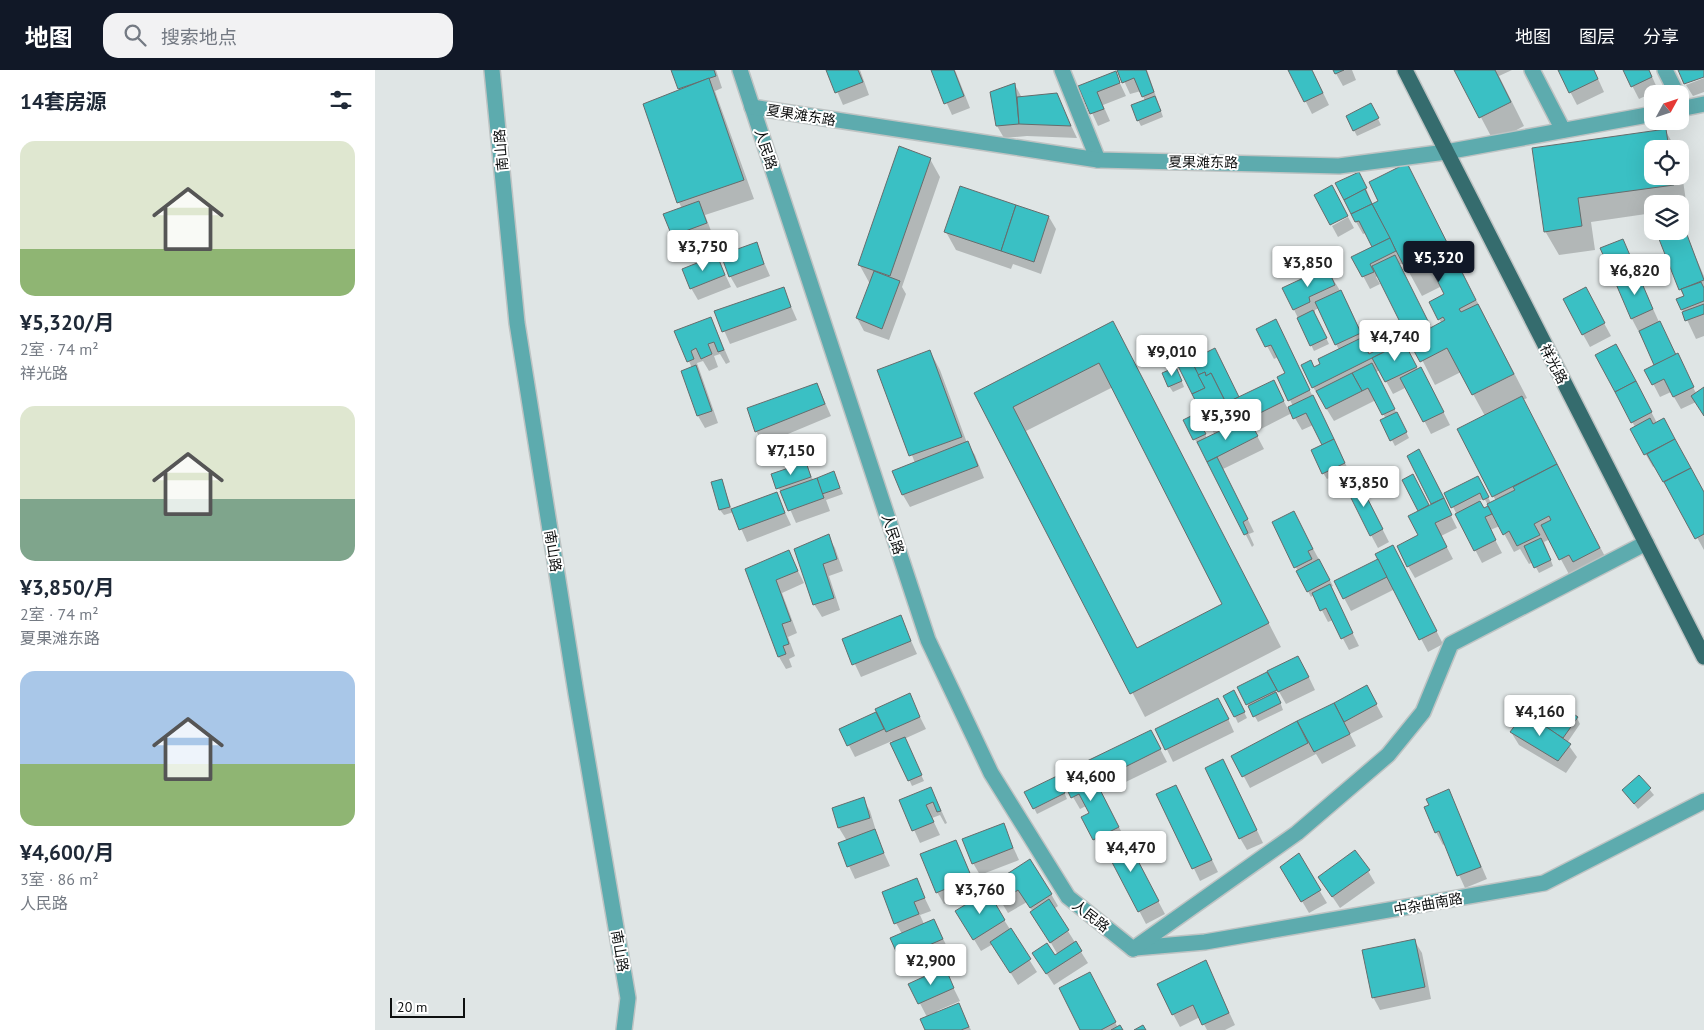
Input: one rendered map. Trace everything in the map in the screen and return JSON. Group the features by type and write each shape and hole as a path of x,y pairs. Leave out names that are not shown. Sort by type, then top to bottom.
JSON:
{"main road":[{"name":"祥光路","path":"1405,70 1704,657"}],"street":[{"name":"南山路","path":"492,70 517,323 628,998 624,1030"},
{"name":"人民路","path":"740,70 928,640 991,773 1068,897 1133,948"},
{"path":"1063,70 1098,160"},
{"path":"1532,70 1563,130"},
{"path":"1665,70 1672,85"},
{"path":"1689,105 1704,104"},
{"name":"夏果滩东路","path":"752,107 1098,160 1339,166 1446,152 1644,116"},
{"path":"1133,948 1297,833 1388,755 1423,712 1451,644 1646,543"},
{"name":"中杂曲南路","path":"1133,948 1205,942 1544,883 1704,801"}],"building":[{"path":"671,70 714,70 716,76 678,89"},
{"path":"826,70 858,70 863,82 835,93"},
{"path":"931,70 954,70 964,96 944,104"},
{"path":"1117,70 1146,70 1154,92 1142,97 1134,78 1122,83"},
{"path":"1288,70 1312,70 1323,93 1304,102"},
{"path":"1333,70 1344,70 1335,74"},
{"path":"1454,70 1495,70 1511,102 1479,118"},
{"path":"1558,70 1594,70 1598,79 1569,93"},
{"path":"1623,70 1649,70 1652,77 1631,87"},
{"path":"1678,70 1704,70 1704,77 1684,84"},
{"path":"1116,71 1120,83 1097,92 1104,109 1090,114 1078,86"},
{"path":"709,78 744,180 677,203 643,104"},
{"path":"1015,83 1019,124 996,126 990,92"},
{"path":"1057,93 1071,126 1019,124 1017,97"},
{"path":"1155,96 1161,111 1137,121 1131,105"},
{"path":"1371,103 1379,118 1353,131 1346,116"},
{"path":"1666,130 1668,140 1644,140 1644,185 1674,185 1578,198 1582,226 1544,232 1532,148"},
{"path":"899,146 931,158 890,276 858,265"},
{"path":"1407,163 1476,300 1459,309 1461,312 1478,304 1514,374 1472,395 1447,348 1420,362 1408,340 1445,320 1443,317 1438,320 1429,302 1444,294 1428,262 1407,272 1372,204 1378,201 1369,182"},
{"path":"1359,172 1367,188 1344,200 1335,183"},
{"path":"1332,185 1348,216 1330,225 1314,195"},
{"path":"960,186 1016,205 1001,251 944,232"},
{"path":"1365,189 1372,204 1351,214 1344,200"},
{"path":"699,201 707,223 672,236 663,214"},
{"path":"1372,204 1390,238 1372,247 1359,221 1355,222 1351,214"},
{"path":"1016,205 1049,216 1034,262 1001,251"},
{"path":"1390,238 1396,251 1370,264 1374,272 1362,277 1351,257"},
{"path":"1623,239 1638,274 1616,284 1600,248"},
{"path":"1659,240 1689,240 1704,280 1679,290"},
{"path":"757,242 764,264 729,277 721,255"},
{"path":"717,255 725,275 690,289 682,269"},
{"path":"1395,255 1430,325 1407,336 1372,266"},
{"path":"1327,267 1335,285 1309,297 1310,302 1293,310 1282,288"},
{"path":"874,271 900,281 882,329 856,318"},
{"path":"1638,274 1653,309 1631,319 1616,284"},
{"path":"1701,282 1704,288 1704,301 1681,310 1676,299 1684,296 1681,289"},
{"path":"784,287 791,307 722,332 714,311"},
{"path":"1586,287 1605,323 1582,335 1563,299"},
{"path":"1341,290 1361,333 1335,345 1315,302"},
{"path":"1704,304 1704,314 1685,321 1682,312"},
{"path":"1313,310 1327,338 1310,346 1297,318"},
{"path":"711,317 724,350 718,352 714,342 708,344 712,354 701,359 696,348 691,351 694,359 687,362 674,331"},
{"path":"1276,319 1310,390 1288,401 1277,377 1285,373 1271,345 1265,347 1256,329"},
{"path":"1113,321 1269,623 1130,694 974,393","holes":["1099,363 1222,604 1137,648 1013,407"]},
{"path":"1660,321 1676,355 1654,365 1639,331"},
{"path":"1394,322 1404,342 1312,388 1301,365 1311,360 1314,367 1320,364 1318,359 1361,338 1369,354 1375,351 1367,336"},
{"path":"1404,342 1417,367 1385,382 1372,358"},
{"path":"1616,344 1636,381 1615,392 1595,355"},
{"path":"1215,348 1239,397 1226,403 1211,373 1206,376 1205,372 1198,375 1191,360"},
{"path":"930,350 962,437 909,456 877,370"},
{"path":"1678,353 1694,387 1673,397 1664,379 1652,385 1644,370"},
{"path":"1191,360 1205,388 1192,394 1178,366"},
{"path":"1372,363 1395,409 1382,415 1368,388 1362,391 1352,373"},
{"path":"696,365 712,411 697,416 681,371"},
{"path":"1176,367 1182,381 1168,387 1162,373"},
{"path":"1421,367 1444,412 1423,422 1400,378"},
{"path":"1205,372 1206,376 1211,373 1226,403 1274,380 1284,401 1228,429 1223,418 1208,426 1192,394 1205,388 1198,375"},
{"path":"1352,373 1362,391 1326,409 1316,391"},
{"path":"1636,381 1652,412 1631,423 1615,392"},
{"path":"817,383 825,404 755,432 747,408"},
{"path":"1704,387 1704,416 1691,396"},
{"path":"1313,395 1334,439 1322,445 1306,413 1293,419 1288,407"},
{"path":"1522,396 1557,464 1492,497 1457,429"},
{"path":"1397,412 1407,432 1390,441 1380,420"},
{"path":"1195,414 1206,434 1193,440 1183,420"},
{"path":"1650,418 1653,424 1664,418 1675,439 1644,455 1630,429"},
{"path":"1250,422 1258,436 1207,462 1197,442 1226,428 1228,432"},
{"path":"1334,439 1345,463 1322,474 1311,450"},
{"path":"1675,439 1691,468 1663,482 1647,454"},
{"path":"968,441 978,466 902,495 892,471"},
{"path":"1419,449 1444,498 1431,504 1407,456"},
{"path":"1217,457 1248,519 1243,522 1248,533 1244,535 1207,462"},
{"path":"806,462 811,477 776,489 771,474"},
{"path":"1557,464 1600,548 1573,562 1569,555 1559,560 1541,525 1551,520 1549,516 1534,524 1540,535 1517,546 1509,531 1503,535 1487,504 1515,490 1513,487"},
{"path":"1691,468 1704,492 1704,534 1695,539 1664,482"},
{"path":"834,471 840,488 822,494 817,478"},
{"path":"1413,474 1429,505 1418,511 1402,480"},
{"path":"1478,476 1489,497 1483,500 1480,493 1451,508 1444,493"},
{"path":"817,478 824,498 788,511 780,491"},
{"path":"722,479 730,507 719,510 711,482"},
{"path":"1358,480 1383,529 1370,536 1345,486"},
{"path":"777,492 785,513 739,530 731,509"},
{"path":"1444,498 1452,515 1435,523 1447,547 1407,567 1397,546 1418,535 1408,516"},
{"path":"1480,501 1484,508 1488,506 1492,514 1485,517 1496,540 1474,551 1455,514"},
{"path":"1294,511 1313,549 1308,551 1312,559 1294,568 1272,522"},
{"path":"829,534 837,559 823,564 834,598 813,605 794,549"},
{"path":"1541,538 1551,560 1534,568 1524,546"},
{"path":"1393,545 1437,631 1419,640 1375,554"},
{"path":"789,550 798,571 776,580 791,621 782,624 789,644 783,646 786,654 778,657 745,569"},
{"path":"1319,559 1330,580 1307,592 1296,571"},
{"path":"1378,559 1387,577 1343,599 1334,581"},
{"path":"1330,584 1353,633 1341,639 1326,608 1320,611 1312,593"},
{"path":"901,615 911,641 852,665 842,639"},
{"path":"1298,656 1309,677 1278,692 1267,671"},
{"path":"1267,672 1277,690 1246,705 1237,687"},
{"path":"1367,685 1377,704 1344,722 1334,703"},
{"path":"1234,690 1245,712 1234,717 1223,696"},
{"path":"1276,692 1281,703 1253,717 1248,706"},
{"path":"910,693 920,717 886,732 875,709"},
{"path":"1218,698 1229,719 1165,750 1155,729"},
{"path":"1334,703 1350,734 1314,752 1297,721"},
{"path":"1559,704 1578,717 1563,738 1544,726"},
{"path":"876,712 884,729 847,746 839,729"},
{"path":"1525,712 1571,744 1558,761 1510,732"},
{"path":"1297,721 1308,743 1242,777 1231,756"},
{"path":"1151,730 1161,749 1097,781 1087,761"},
{"path":"905,737 922,775 908,781 890,743"},
{"path":"1223,759 1257,830 1239,839 1205,768"},
{"path":"1087,764 1119,827 1093,840 1081,817 1089,813 1079,794 1071,798 1061,777"},
{"path":"1639,775 1651,788 1634,804 1622,790"},
{"path":"1057,776 1065,793 1033,809 1024,792"},
{"path":"1176,785 1212,860 1192,869 1156,794"},
{"path":"931,787 941,811 937,812 933,802 926,805 934,822 912,831 899,800"},
{"path":"1449,789 1481,867 1457,876 1439,831 1435,833 1424,807 1429,805 1426,799"},
{"path":"864,797 870,818 838,828 832,808"},
{"path":"1004,823 1013,848 972,864 962,839"},
{"path":"875,829 884,853 847,867 838,843"},
{"path":"1124,834 1159,901 1138,912 1103,845"},
{"path":"956,840 972,878 936,893 920,854"},
{"path":"1355,850 1370,870 1332,897 1318,877"},
{"path":"1299,853 1321,890 1301,902 1280,867"},
{"path":"1030,859 1052,894 1030,908 1018,890 1000,902 990,885"},
{"path":"917,878 925,898 914,902 919,914 894,924 882,892"},
{"path":"988,891 1005,920 973,940 955,911"},
{"path":"1049,899 1069,930 1050,943 1030,912"},
{"path":"934,919 943,939 899,958 890,938"},
{"path":"1011,928 1031,959 1010,973 990,942"},
{"path":"1415,939 1425,987 1372,998 1362,950"},
{"path":"1076,941 1082,951 1046,974 1032,953 1047,943 1055,955"},
{"path":"1206,960 1229,1013 1202,1025 1193,1005 1172,1015 1157,984"},
{"path":"945,967 954,988 918,1004 908,984"},
{"path":"1090,972 1116,1022 1101,1030 1080,1030 1059,988"},
{"path":"959,1003 969,1027 961,1030 925,1030 920,1019"},
{"path":"1120,1025 1123,1030 1111,1030"},
{"path":"1143,1025 1146,1030 1134,1030"}]}
